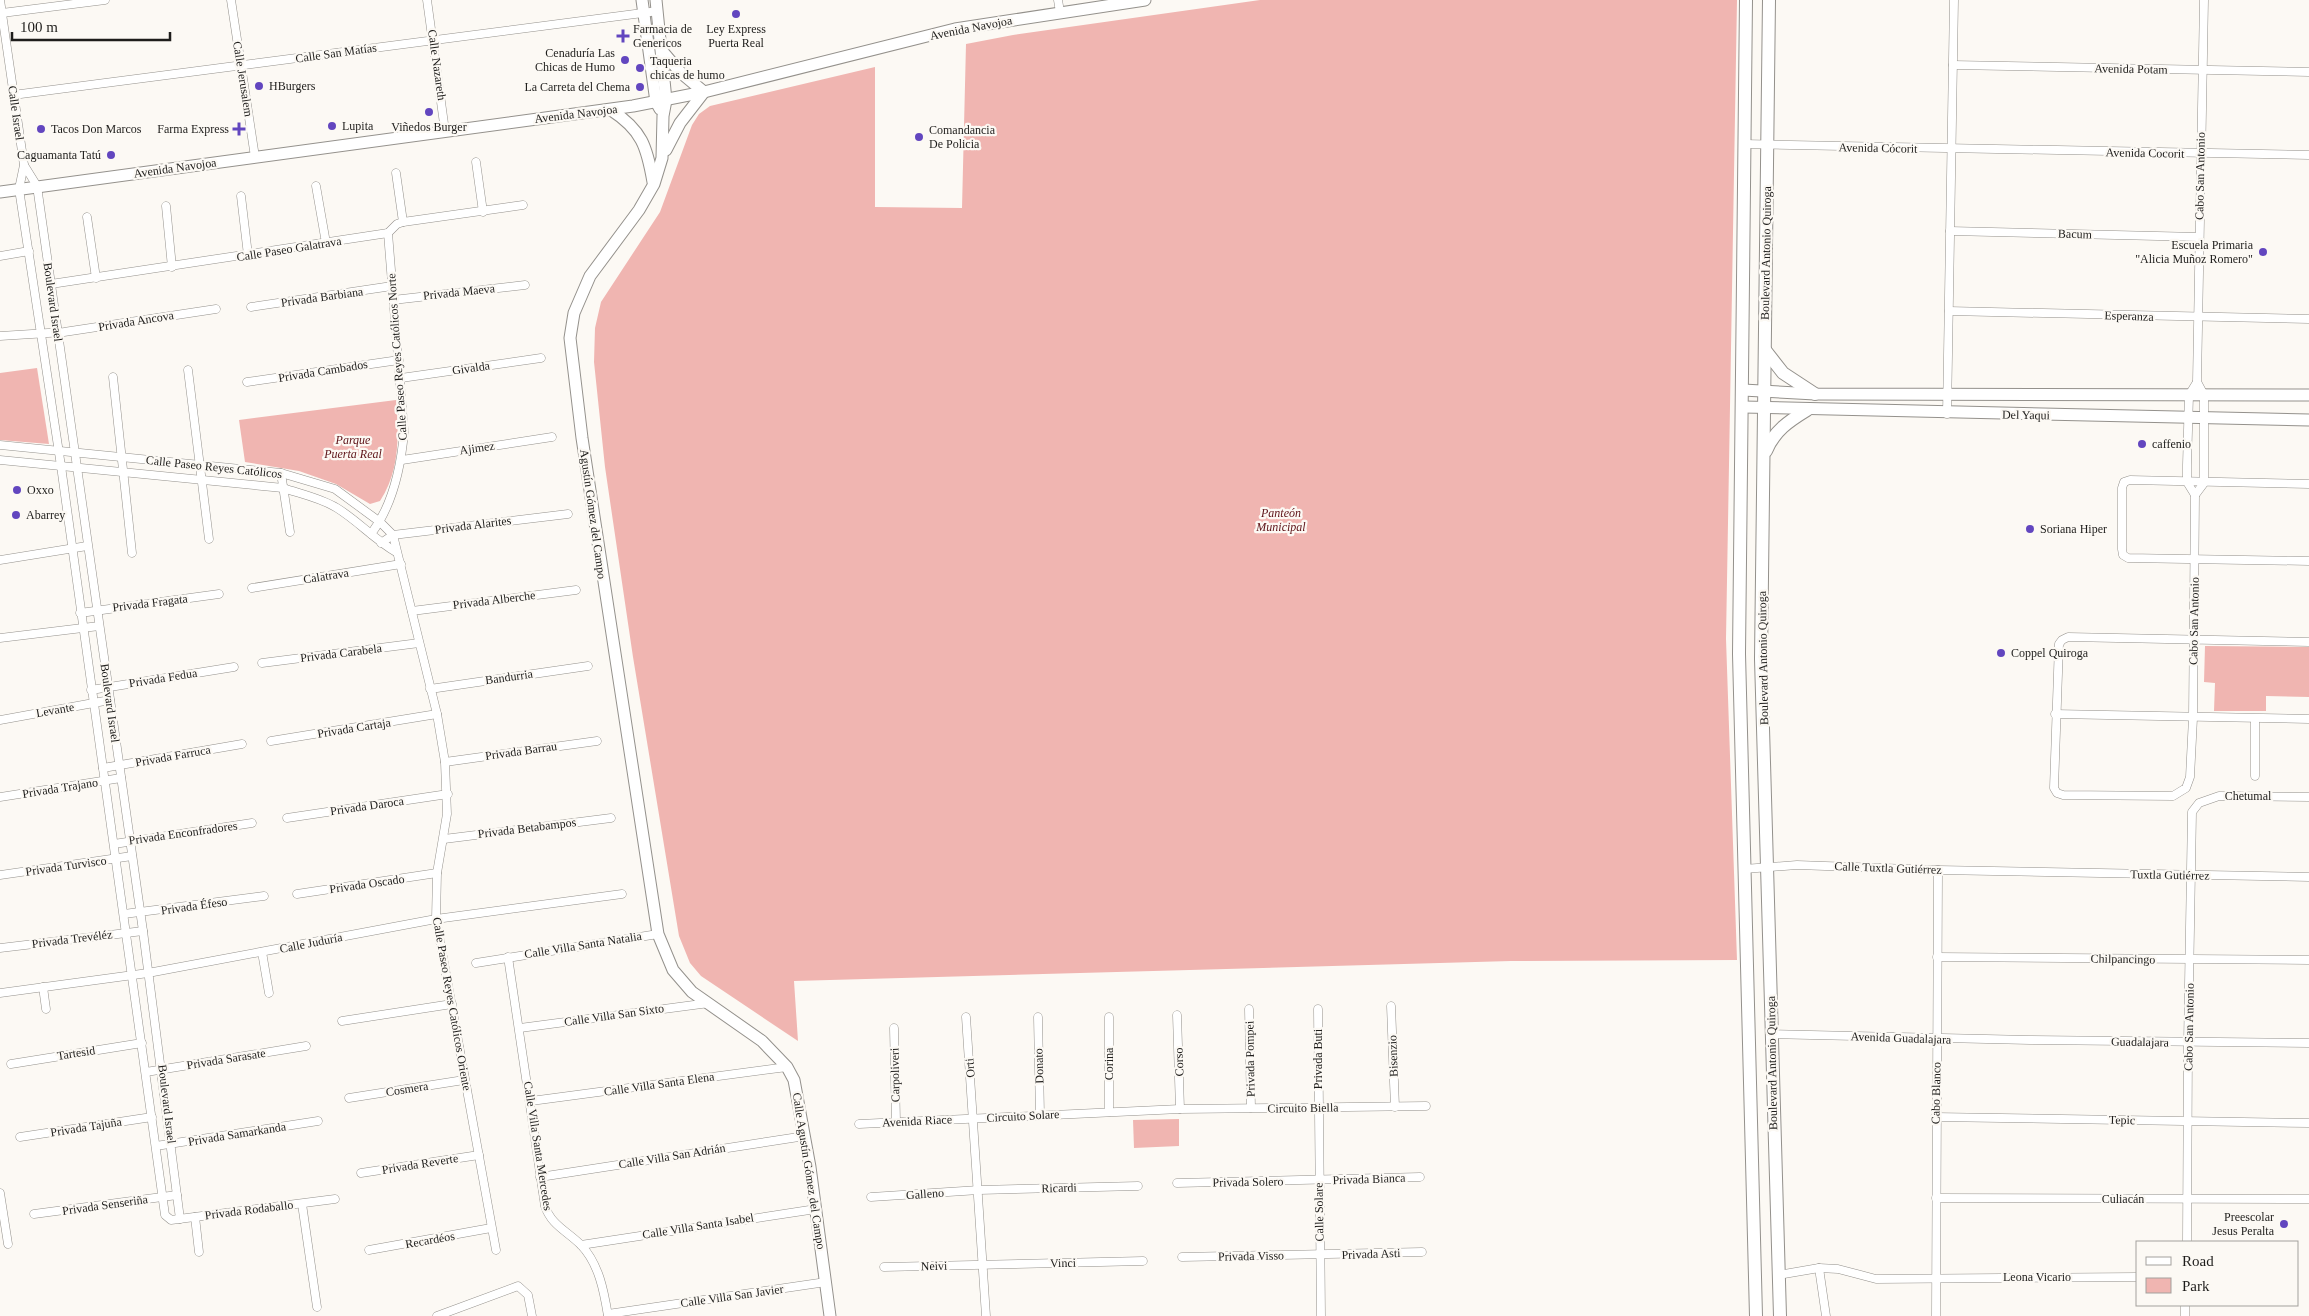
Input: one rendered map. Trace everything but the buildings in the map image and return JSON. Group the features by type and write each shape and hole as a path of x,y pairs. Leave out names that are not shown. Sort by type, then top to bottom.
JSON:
{"main road":[{"name":"Boulevard Antonio Quiroga","path":"1746,0 1739,654 1756,1316"},
{"name":"Boulevard Antonio Quiroga","path":"1769,0 1761,659 1780,1316"},
{"path":"1765,348 1783,373 1814,394"},
{"path":"1763,458 1771,438 1781,427 1807,410"}],"street":[{"name":"Calle Israel","path":"0,0 24,166 19,189"},
{"path":"2,14 105,0"},
{"name":"Calle Jerusalem","path":"231,0 255,157"},
{"name":"Calle Nazareth","path":"427,0 446,131"},
{"path":"642,0 661,101"},
{"path":"1058,0 1060,12"},
{"name":"Avenida Navojoa","path":"0,192 611,110 704,92 955,29 1146,0"},
{"path":"1947,414 1954,0"},
{"name":"Cabo San Antonio","path":"2204,0 2197,317 2197,382 2204,395 2204,483"},
{"path":"657,5 663,52 661,101"},
{"name":"Calle San Matías","path":"14,94 644,13 657,5"},
{"path":"662,158 680,123 704,92 680,72 663,52"},
{"name":"Avenida Potam","path":"1953,65 2309,72"},
{"name":"Agustín Gómez del Campo","path":"658,934 584,457 570,338 574,313 590,276 639,210 654,184 662,158 663,116 661,101"},
{"path":"611,110 627,121 640,136 648,153 654,184"},
{"name":"Avenida Cócorit","path":"1744,144 2011,151"},
{"name":"Avenida Cocorit","path":"2011,151 2309,155"},
{"path":"476,162 483,212"},
{"name":"Calle Israel","path":"24,166 37,186"},
{"path":"396,173 403,222"},
{"name":"Boulevard Israel","path":"37,186 143,930 172,1143 180,1219"},
{"path":"316,186 326,243"},
{"name":"Boulevard Israel","path":"19,189 61,466 80,613 166,1216"},
{"path":"241,196 248,255"},
{"name":"Calle Paseo Galatrava","path":"51,284 388,233 397,224 403,222 523,205"},
{"path":"166,206 172,267"},
{"path":"87,217 96,278"},
{"name":"Bacum","path":"1950,231 2199,237"},
{"name":"Calle Paseo Reyes Católicos Norte","path":"371,534 380,522 394,490 402,460 404,432 388,233"},
{"path":"0,256 29,252"},
{"name":"Privada Maeva","path":"393,300 525,285"},
{"name":"Privada Barbiana","path":"251,307 392,286"},
{"name":"Privada Ancova","path":"0,336 57,332 216,309"},
{"name":"Esperanza","path":"1949,311 2309,319"},
{"name":"Givalda","path":"401,378 541,358"},
{"name":"Privada Cambados","path":"248,382 399,360"},
{"path":"188,370 209,539"},
{"path":"113,377 132,553"},
{"path":"2197,382 2189,395 2187,482 2195,495 2204,483"},
{"name":"Del Yaqui","path":"1743,390 1814,394 2309,395"},
{"name":"Del Yaqui","path":"1743,407 1947,414 2309,420"},
{"name":"Ajimez","path":"402,460 552,437"},
{"name":"Calle Paseo Reyes Católicos","path":"0,445 199,463 281,473 335,489 380,522 393,536"},
{"path":"0,460 283,488 317,498 337,508 396,552"},
{"path":"2188,465 2204,466"},
{"path":"281,473 290,532"},
{"path":"2309,484 2130,480 2124,482 2122,488 2122,549 2123,555 2128,558 2309,562"},
{"name":"Cabo San Antonio","path":"2055,714 2053,783 2057,793 2173,796 2186,788 2190,777 2193,718 2195,495"},
{"name":"Privada Alarites","path":"382,543 393,536 568,514"},
{"path":"393,536 396,552"},
{"path":"0,560 87,546"},
{"name":"Calle Paseo Reyes Católicos Oriente","path":"396,552 401,564 437,714 445,762 448,794 444,839 437,873 436,919 496,1250"},
{"name":"Calatrava","path":"252,588 401,564"},
{"name":"Privada Alberche","path":"412,611 576,590"},
{"name":"Privada Fragata","path":"80,613 220,594"},
{"path":"0,638 99,626"},
{"path":"2309,642 2068,637 2058,644 2055,714 2309,719"},
{"name":"Privada Carabela","path":"262,663 419,643"},
{"name":"Bandurria","path":"430,689 588,666"},
{"name":"Privada Fedua","path":"91,690 234,667"},
{"name":"Levante","path":"0,720 110,700"},
{"name":"Privada Cartaja","path":"271,741 437,714"},
{"path":"2254,776 2255,719"},
{"name":"Privada Barrau","path":"445,762 597,741"},
{"name":"Privada Farruca","path":"103,768 242,744"},
{"name":"Privada Trajano","path":"0,797 121,778"},
{"name":"Privada Daroca","path":"287,818 448,794"},
{"name":"Chetumal","path":"2192,812 2199,804 2220,796 2309,797"},
{"name":"Cabo San Antonio","path":"2187,1241 2192,812"},
{"name":"Privada Betabampos","path":"444,839 611,818"},
{"name":"Privada Enconfradores","path":"114,844 252,823"},
{"name":"Privada Turvisco","path":"0,875 132,856"},
{"name":"Calle Tuxtla Gutiérrez","path":"1744,869 1797,865 2032,872"},
{"name":"Cabo Blanco","path":"1936,1316 1935,1117 1938,1039 1938,870"},
{"name":"Tuxtla Gutiérrez","path":"2032,872 2309,877"},
{"name":"Privada Oscado","path":"296,894 437,873"},
{"name":"Calle Juduría","path":"0,993 148,973 436,919 622,894"},
{"name":"Privada Éfeso","path":"124,914 264,896"},
{"name":"Privada Trevéléz","path":"0,948 143,930"},
{"name":"Calle Villa Santa Natalia","path":"476,963 658,934"},
{"name":"Calle Agustín Gómez del Campo","path":"658,934 673,970 692,992 709,1002 762,1041 787,1067 794,1080 805,1136 830,1316"},
{"path":"262,952 269,993"},
{"name":"Calle Villa Santa Mercedes","path":"508,957 531,1101 540,1176 549,1218 581,1245 597,1268 608,1315"},
{"name":"Chilpancingo","path":"1937,957 2309,960"},
{"path":"43,987 46,1009"},
{"name":"Calle Villa San Sixto","path":"520,1028 709,1002"},
{"path":"342,1021 452,1004"},
{"name":"Bisenzio","path":"1391,1006 1395,1107"},
{"name":"Privada Pompei","path":"1249,1009 1251,1108"},
{"name":"Privada Buti","path":"1318,1009 1318,1108"},
{"name":"Corso","path":"1177,1015 1180,1109"},
{"name":"Orti","path":"966,1017 974,1118"},
{"name":"Donato","path":"1038,1017 1040,1115"},
{"name":"Corina","path":"1109,1017 1109,1112"},
{"name":"Carpoliveri","path":"894,1028 896,1122"},
{"name":"Avenida Guadalajara","path":"1771,1034 2030,1040"},
{"name":"Guadalajara","path":"2030,1040 2309,1043"},
{"name":"Tartesid","path":"11,1064 142,1043"},
{"name":"Privada Sarasate","path":"146,1072 306,1046"},
{"name":"Calle Villa Santa Elena","path":"531,1101 787,1067"},
{"name":"Cosmera","path":"349,1098 464,1080"},
{"name":"Circuito Biella","path":"1180,1109 1426,1106"},
{"name":"Calle Solare","path":"1318,1108 1321,1316"},
{"name":"Circuito Solare","path":"986,1316 974,1118 1180,1109"},
{"name":"Privada Tajuña","path":"20,1137 152,1117"},
{"name":"Tepic","path":"1935,1117 2309,1123"},
{"name":"Avenida Riace","path":"859,1124 974,1118"},
{"name":"Privada Samarkanda","path":"156,1146 318,1121"},
{"name":"Calle Villa San Adrián","path":"540,1176 805,1136"},
{"name":"Privada Reverte","path":"361,1173 478,1155"},
{"name":"Privada Bianca","path":"1319,1181 1420,1177"},
{"name":"Privada Solero","path":"1176,1183 1319,1181"},
{"name":"Ricardi","path":"979,1190 1138,1186"},
{"name":"Galleno","path":"871,1197 979,1190"},
{"path":"0,1193 2,1217 8,1244"},
{"name":"Privada Senseriña","path":"34,1214 177,1195"},
{"name":"Culiacán","path":"1936,1198 2309,1199"},
{"name":"Privada Rodaballo","path":"166,1216 171,1220 335,1199"},
{"path":"302,1204 317,1307"},
{"name":"Calle Villa Santa Isabel","path":"581,1245 816,1209"},
{"path":"195,1217 199,1252"},
{"name":"Recardéos","path":"368,1250 491,1228"},
{"name":"Privada Asti","path":"1320,1255 1422,1252"},
{"name":"Privada Visso","path":"1182,1258 1320,1255"},
{"name":"Vinci","path":"983,1265 1143,1261"},
{"name":"Neivi","path":"884,1267 983,1265"},
{"path":"1819,1268 1826,1316"},
{"name":"Leona Vicario","path":"1778,1275 1819,1268 1838,1269 1876,1279 1937,1277 2136,1277"},
{"name":"Calle Villa San Javier","path":"608,1315 826,1282"},
{"path":"437,1316 513,1286 523,1288 528,1295 532,1316"}],"green space":[{"name":"Panteón Municipal","path":"1260,0 1737,0 1726,639 1737,960 1511,961 794,981 798,1041 701,976 690,963 679,936 633,657 605,467 594,362 595,328 601,302 660,212 692,125 699,114 710,106 875,67 875,207 962,208 966,44 1013,35"},
{"path":"37,368 49,444 0,440 0,373"},
{"name":"Parque Puerta Real","path":"396,400 398,439 395,465 387,489 380,501 370,504 336,484 299,471 245,462 239,420"},
{"path":"2205,646 2309,647 2309,697 2266,696 2266,711 2214,711 2215,683 2204,682"},
{"path":"1179,1119 1179,1146 1134,1148 1133,1120"}],"place":[{"name":"Ley Express Puerta Real","path":"736,14"},
{"name":"Farmacia de Genericos","path":"623,36"},
{"name":"Cenaduría Las Chicas de Humo","path":"625,60"},
{"name":"Taqueria chicas de humo","path":"640,68"},
{"name":"HBurgers","path":"259,86"},
{"name":"La Carreta del Chema","path":"640,87"},
{"name":"Viñedos Burger","path":"429,112"},
{"name":"Lupita","path":"332,126"},
{"name":"Tacos Don Marcos","path":"41,129"},
{"name":"Farma Express","path":"239,129"},
{"name":"Comandancia De Policia","path":"919,137"},
{"name":"Caguamanta Tatú","path":"111,155"},
{"name":"Escuela Primaria \"Alicia Muñoz Romero\"","path":"2263,252"},
{"name":"caffenio","path":"2142,444"},
{"name":"Oxxo","path":"17,490"},
{"name":"Abarrey","path":"16,515"},
{"name":"Soriana Hiper","path":"2030,529"},
{"name":"Coppel Quiroga","path":"2001,653"},
{"name":"Preescolar Jesus Peralta","path":"2284,1224"}]}
